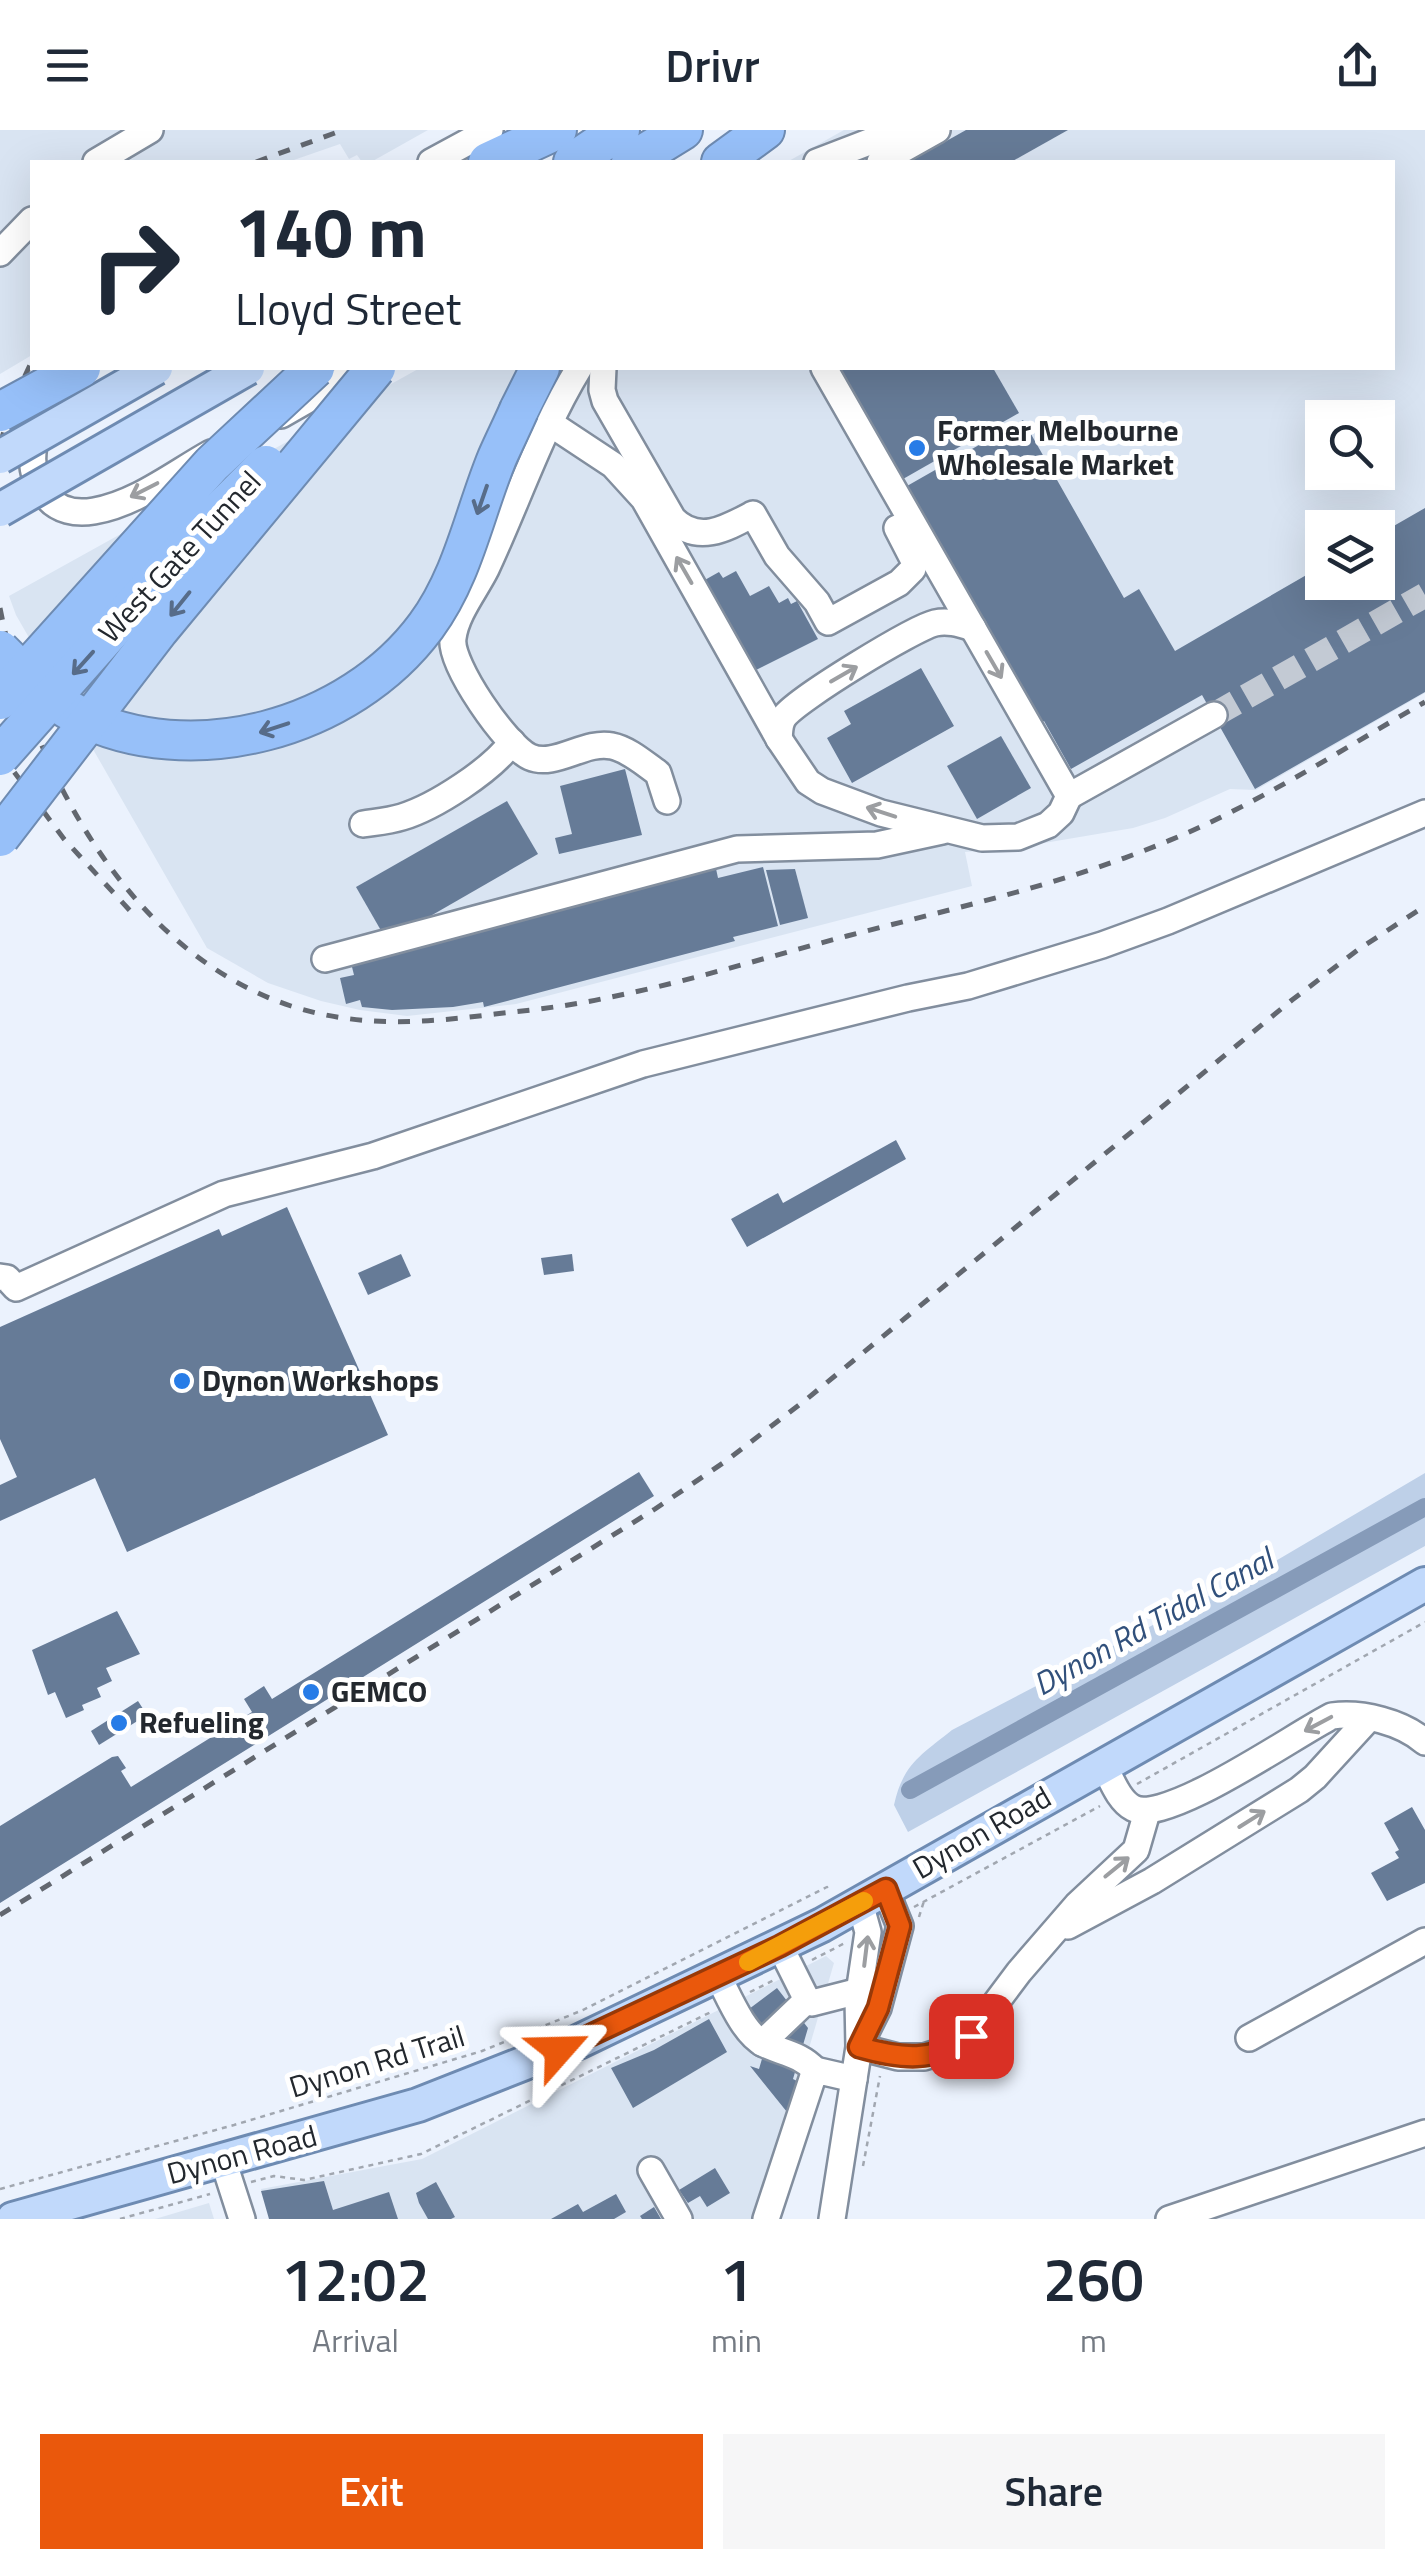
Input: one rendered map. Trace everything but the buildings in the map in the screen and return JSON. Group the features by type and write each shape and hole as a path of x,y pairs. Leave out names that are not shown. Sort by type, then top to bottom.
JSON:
{"highway":[{"path":"496,160 620,130"},
{"path":"634,160 683,130"},
{"path":"726,160 764,130"},
{"path":"0,412 76,370"},
{"name":"West Gate Tunnel","path":"0,700 212,464 353,370"},
{"path":"0,837 94,720 354,370"},
{"name":"West Gate Tunnel","path":"0,756 196,535 354,370"},
{"path":"0,650 58,704 80,716 139,735 175,740 260,733 352,694 405,650 426,626 445,594 462,558 497,458 539,370"}],"main road":[{"path":"523,160 563,144"},
{"path":"0,457 152,370"},
{"path":"0,510 245,370"},
{"name":"Dynon Road","path":"13,2219 346,2127 463,2089 578,2042 859,1904 1425,1584"}],"street":[{"path":"99,160 150,130"},
{"path":"435,160 490,130"},
{"path":"727,160 782,130"},
{"path":"822,160 900,130"},
{"path":"884,160 936,130"},
{"path":"0,252 30,222"},
{"path":"78,370 51,405 31,456 35,479 49,500 62,508 88,512 106,509 149,489 353,370"},
{"path":"578,370 452,639 463,674 512,742 533,759 552,758 584,747 612,746 658,774 667,801"},
{"path":"603,370 605,401 677,524 705,533 719,531 753,514 777,556 817,602 828,622 908,577 914,561 806,370"},
{"path":"825,370 1069,796"},
{"path":"551,424 612,465 644,500 779,739 797,768 822,791 881,813 947,830 982,838 1018,837 1048,826 1069,796 1214,715"},
{"path":"779,739 780,721 796,704 831,681 933,624 954,622 973,628"},
{"path":"363,824 404,816 470,781 500,758 512,742"},
{"path":"0,1277 7,1278 16,1288 224,1194 373,1156 644,1064 968,986 1102,945 1168,922 1425,813"},
{"path":"325,959 737,848 878,844 947,830"},
{"path":"1103,1764 1130,1807 1147,1812 1189,1799 1332,1716 1369,1718 1420,1731"},
{"path":"1047,1939 1161,1876 1299,1790 1369,1718"},
{"path":"859,2047 916,2058 958,2045 984,2022 1047,1939 1098,1882 1136,1850 1147,1812"},
{"path":"859,1904 900,1926 878,2008 859,2047"},
{"path":"831,2218 867,2080 859,2047 859,1991 868,1932 859,1904"},
{"path":"1249,2038 1425,1941"},
{"path":"780,1946 812,2003 859,1991"},
{"path":"718,1976 734,2008 762,2043 802,2058 814,2070 867,2080"},
{"path":"762,2043 807,2000"},
{"path":"766,2219 814,2070"},
{"path":"1169,2219 1425,2133"},
{"path":"1205,2219 1425,2146"},
{"path":"223,2160 242,2219"},
{"path":"651,2170 679,2219"}],"path":[{"path":"925,1900 1425,1622"},
{"name":"Dynon Rd Trail","path":"0,2189 234,2126 482,2051 584,2010 826,1887 859,1904"},
{"path":"863,2170 867,2080"}],"shaded area":[{"path":"0,130 428,130 375,160 361,160 357,155 349,159 340,144 294,160 30,160 30,356 0,374"},
{"path":"844,130 1425,130 1425,693 1256,790 1230,789 1133,828 1015,848 965,852 972,886 516,1004 407,1016 360,1010 268,983 207,948 16,615 9,596 416,370 1395,370 1395,160 791,160"},
{"path":"1425,1473 1425,1546 908,1832 894,1805 902,1780 931,1746 952,1730 1279,1559"},
{"path":"826,1956 834,1963 790,2113 774,2219 270,2219 261,2189 422,2159"},
{"path":"209,2203 214,2219 155,2219"}],"waterway":[{"name":"Dynon Rd Tidal Canal","path":"910,1790 1425,1507"}],"tunnel":[{"path":"1214,715 1425,595"}],"railway":[{"path":"261,160 343,130"},
{"path":"0,444 30,365"},
{"path":"0,608 35,730 62,790 96,846 135,898 181,943 233,980 291,1006 367,1021 443,1020 592,1001 1050,883 1201,826 1299,776 1425,702"},
{"path":"0,753 64,839 134,915"},
{"path":"0,1915 655,1509 726,1461 1292,1000 1425,906"}],"slow traffic":[{"path":"748,1962 864,1901"}],"place":[{"name":"Former Melbourne Wholesale Market","path":"917,448"},
{"name":"Dynon Workshops","path":"182,1381"},
{"name":"GEMCO","path":"311,1692"},
{"name":"Refueling","path":"119,1723"}],"route":[{"path":"559,2050 780,1946 886,1889 900,1926 878,2008 859,2047 916,2058 950,2050 971,2036"}]}
